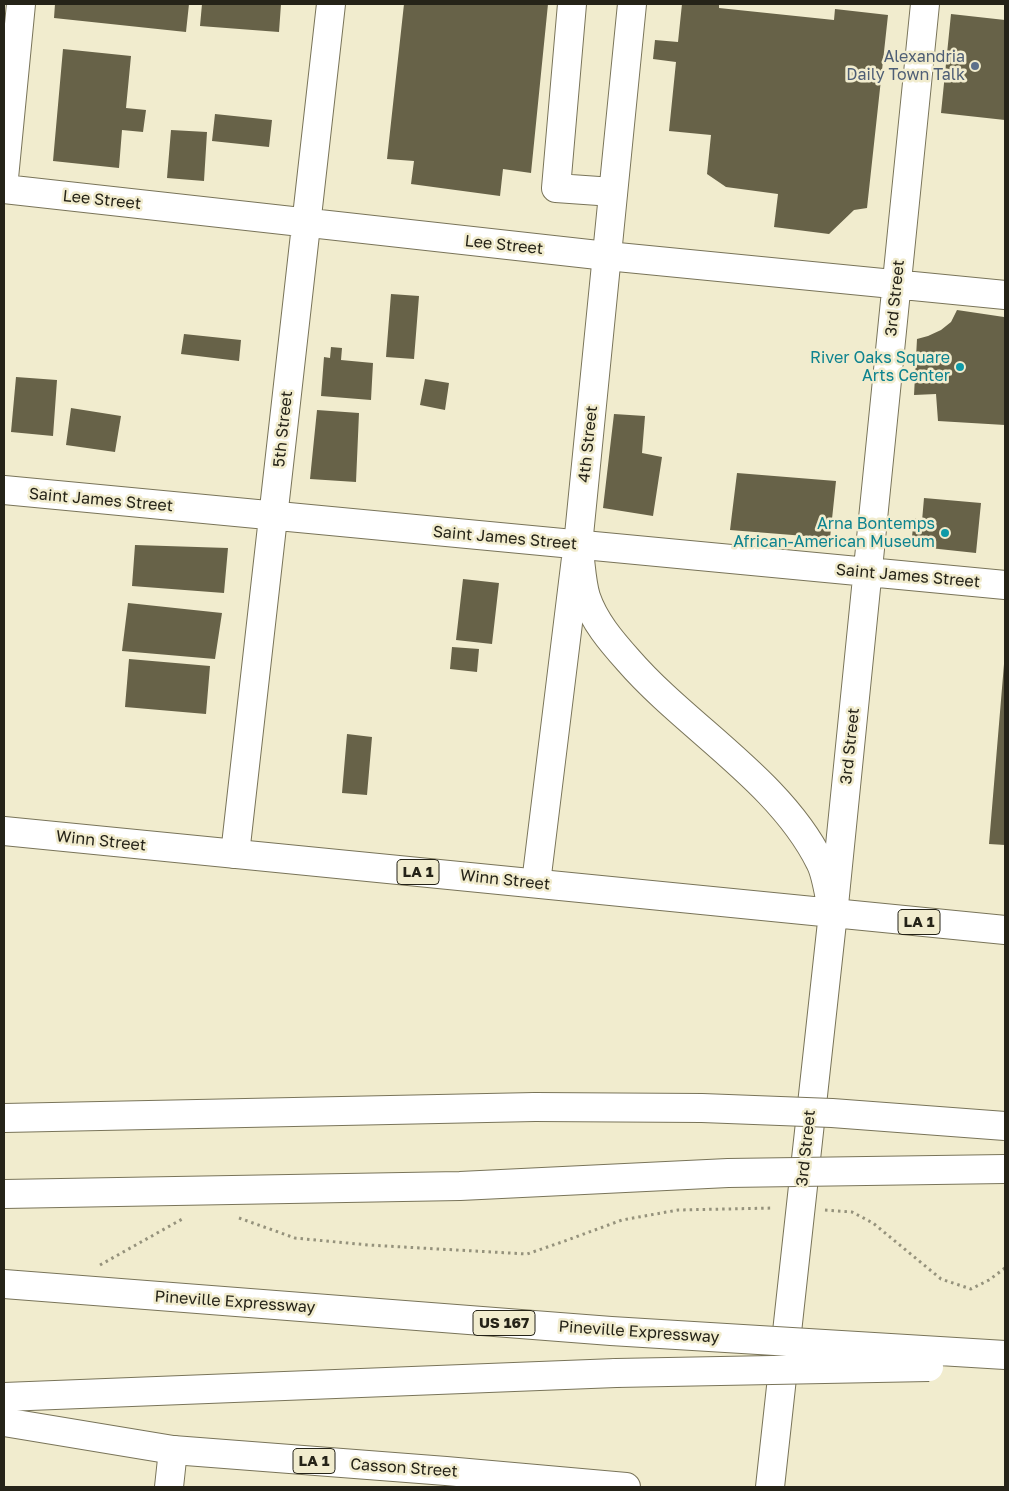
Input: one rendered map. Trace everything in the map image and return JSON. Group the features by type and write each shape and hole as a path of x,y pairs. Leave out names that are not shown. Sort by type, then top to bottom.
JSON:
{"main road":[{"path":"4,178 21,4"},
{"name":"5th Street","path":"236,854 331,4"},
{"path":"572,4 556,188 613,192"},
{"name":"4th Street","path":"536,883 578,544 632,4"},
{"name":"3rd Street","path":"770,1487 833,913 926,4"},
{"name":"Lee Street","path":"4,190 607,256 1005,295"},
{"name":"Saint James Street","path":"4,490 1005,585"},
{"path":"578,544 586,596 601,627 630,663 657,691 768,791 798,827 821,863 833,913"},
{"name":"Winn Street","path":"4,831 1005,930"},
{"path":"4,1118 535,1107 702,1108 832,1113 1005,1126"},
{"path":"4,1194 460,1186 728,1173 1005,1170"},
{"name":"Pineville Expressway","path":"4,1284 611,1331 1005,1355"},
{"path":"4,1397 616,1373 1005,1365"},
{"name":"Casson Street","path":"4,1422 173,1450 626,1487"},
{"path":"169,1487 173,1450"}],"path":[{"path":"238,1217 295,1238 368,1246 527,1254 622,1220 678,1210 800,1208 852,1212 873,1223 941,1279 971,1289 989,1280 1005,1268"},
{"path":"97,1267 180,1219 190,1217"}],"building":[{"path":"55,4 189,4 186,32 54,18"},
{"path":"202,4 281,4 279,32 200,26"},
{"path":"404,4 548,4 531,173 503,169 500,196 411,184 414,161 387,159"},
{"path":"682,4 719,4 719,8 834,20 835,9 888,15 867,208 854,210 829,234 774,227 778,194 726,187 707,174 711,135 669,131 676,62 653,59 655,40 678,42"},
{"name":"Alexandria Daily Town Talk","path":"951,14 1005,20 1005,120 941,113"},
{"path":"63,49 131,56 126,108 146,110 143,132 122,130 119,168 53,161"},
{"path":"215,114 272,120 269,147 212,141"},
{"path":"171,130 207,132 204,181 167,178"},
{"path":"391,294 419,296 414,359 386,357"},
{"name":"River Oaks Square Arts Center","path":"957,310 1004,317 1005,425 938,421 936,394 914,395 917,339 941,330 951,322"},
{"path":"184,334 241,340 239,361 181,354"},
{"path":"331,347 342,348 341,360 373,363 371,400 321,396 324,357 330,358"},
{"path":"16,377 57,380 53,436 11,432"},
{"path":"425,379 449,383 445,410 420,405"},
{"path":"71,408 121,416 115,452 66,445"},
{"path":"317,410 359,413 356,482 310,479"},
{"path":"614,414 645,416 642,453 662,457 653,516 603,508"},
{"path":"737,473 836,481 830,538 730,530"},
{"name":"Arna Bontemps African-American Museum","path":"924,498 981,503 976,553 911,546 914,518 922,521"},
{"path":"135,545 228,548 224,593 132,586"},
{"path":"463,579 499,583 492,644 456,640"},
{"path":"128,603 222,613 215,659 122,651"},
{"path":"452,647 479,649 477,672 450,669"},
{"path":"129,659 210,666 206,714 125,707"},
{"path":"1005,664 1005,845 989,844"},
{"path":"347,734 372,737 367,795 342,793"}],"place":[{"name":"Alexandria Daily Town Talk","path":"975,66"},
{"name":"River Oaks Square Arts Center","path":"960,367"},
{"name":"Arna Bontemps African-American Museum","path":"945,533"}]}
